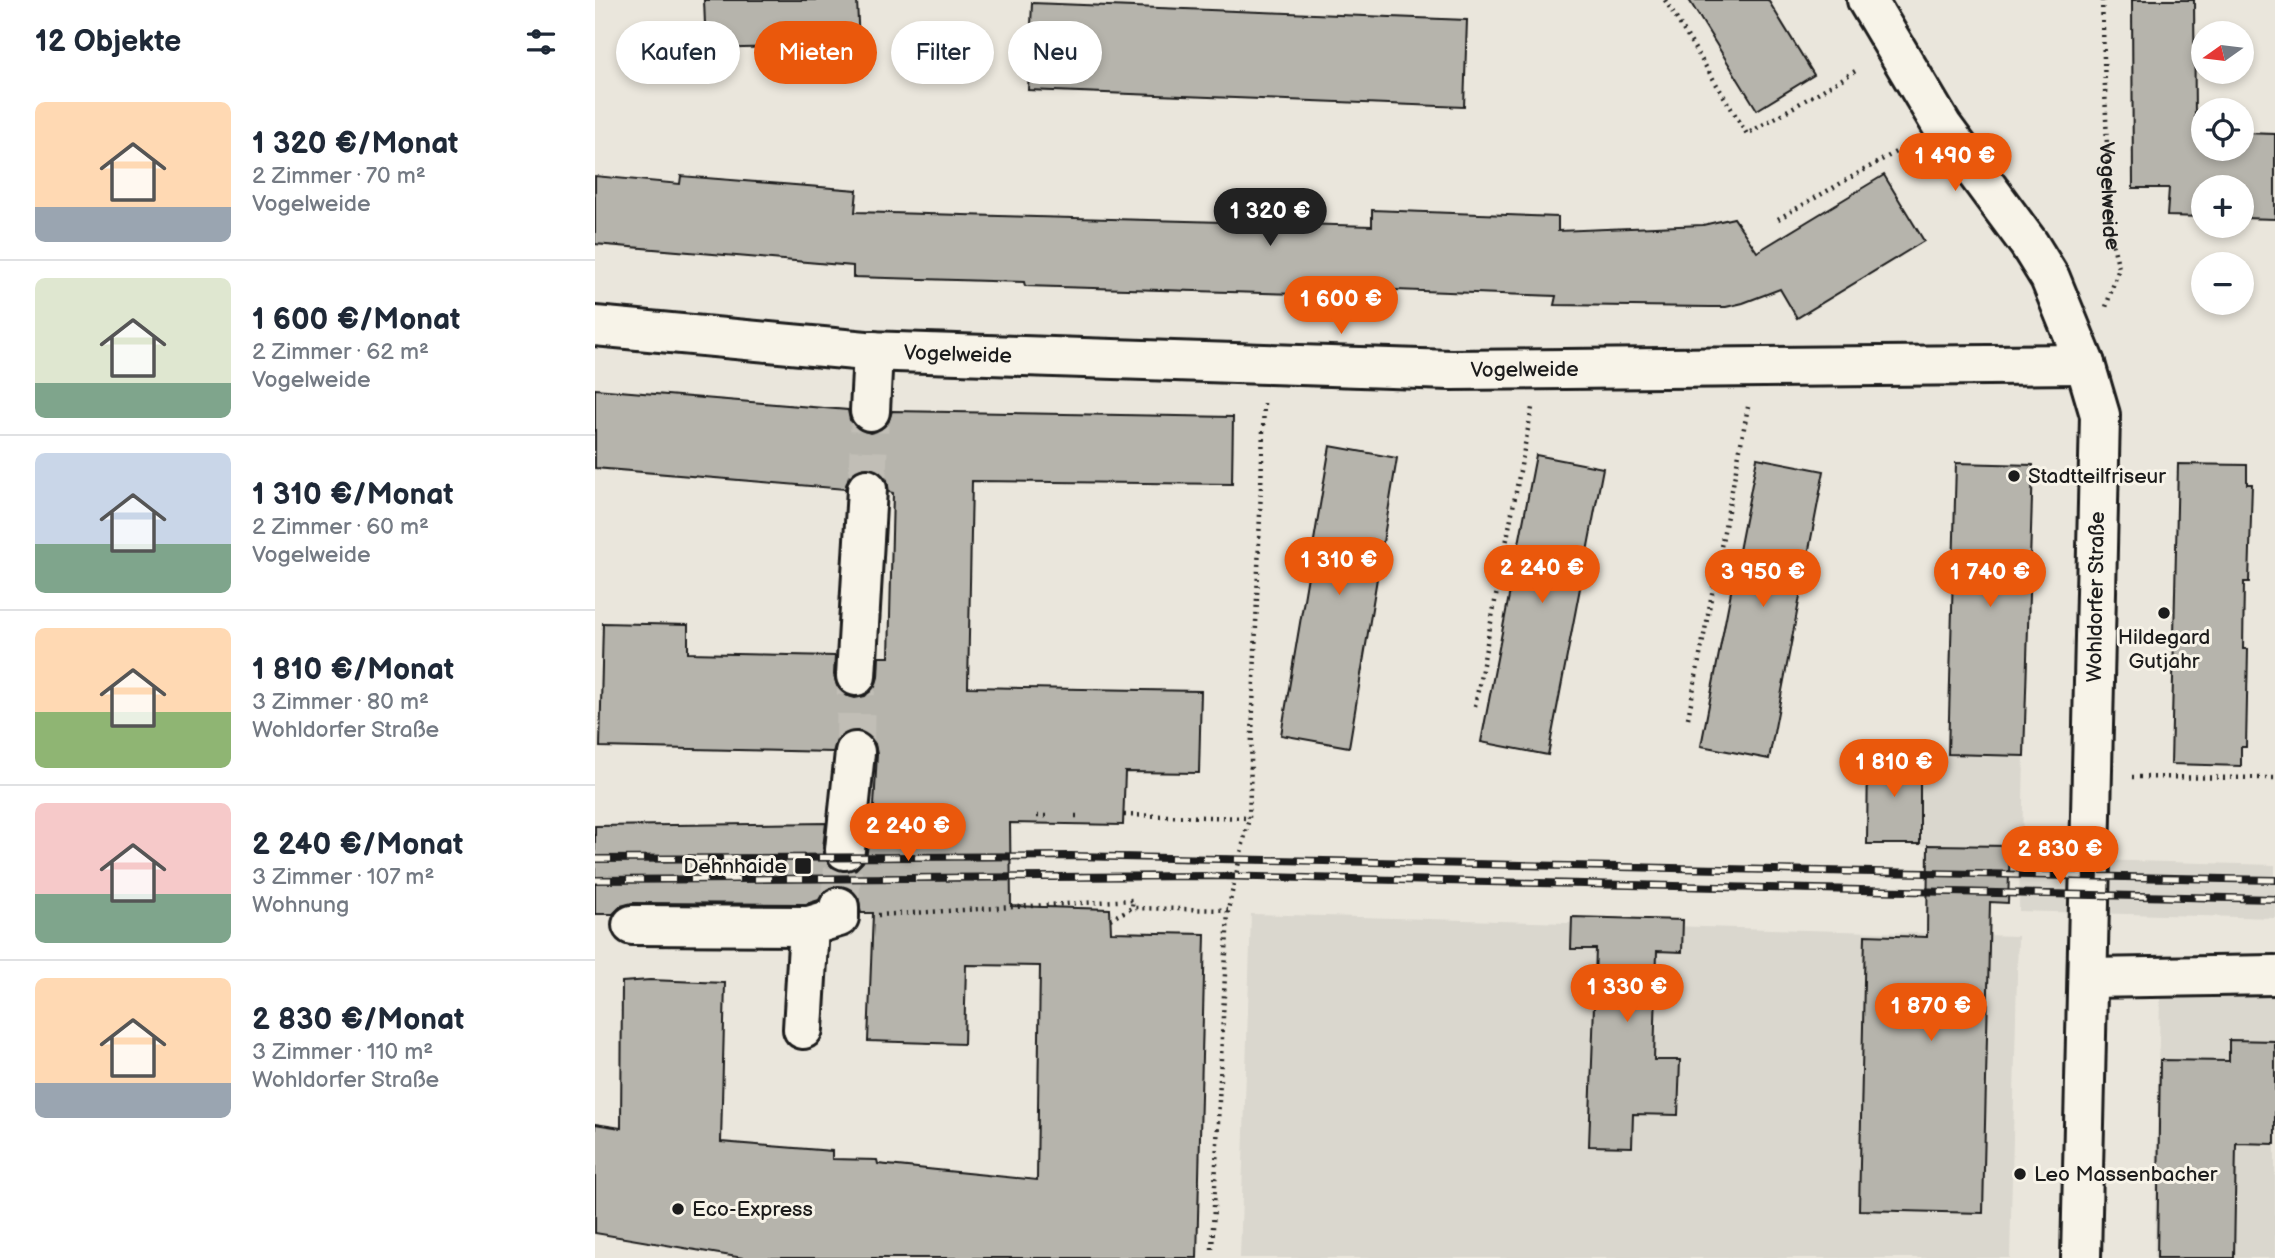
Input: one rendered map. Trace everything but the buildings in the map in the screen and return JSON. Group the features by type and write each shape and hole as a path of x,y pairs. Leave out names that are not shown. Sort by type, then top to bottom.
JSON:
{"street":[{"name":"Wohldorfer Straße","path":"1867,0 1942,126 2029,244 2050,278 2085,363 2100,415 2081,1258"},
{"name":"Vogelweide","path":"595,326 873,351 1451,370 2085,363"},
{"path":"870,411 873,351"},
{"path":"856,676 867,489"},
{"path":"845,850 855,752"},
{"path":"632,925 829,917 803,1029"},
{"path":"2088,978 2275,975"}],"path":[{"path":"1665,0 1747,134 1896,47"},
{"name":"Vogelweide","path":"2085,363 2119,268 2110,234 2102,0"},
{"path":"1778,219 1942,126"},
{"path":"1212,1249 1228,909 1249,818 1266,363"},
{"path":"1688,718 1755,368"},
{"path":"1475,706 1540,369"},
{"path":"2092,777 2275,778"},
{"path":"1124,815 1249,818"},
{"path":"1037,816 1046,816"},
{"path":"1075,816 1082,816"},
{"path":"829,917 1133,900 1132,908"},
{"path":"1110,919 1132,908 1228,909"}],"shaded area":[{"path":"1868,753 2024,756 2022,848 1866,844"},
{"path":"2020,858 2275,865 2275,918 2019,911"},
{"path":"1251,914 2018,936 2010,1258 1240,1258"},
{"path":"2161,954 2275,957 2275,1258 2154,1258"}],"tunnel":[{"path":"867,489 870,411"},
{"path":"855,752 856,676"},
{"path":"839,907 845,850"}],"railway":[{"path":"595,859 1070,856 2275,880"},
{"path":"595,880 1213,876 2275,899"}],"place":[{"name":"Stadtteilfriseur","path":"2014,476"},
{"name":"Hildegard Gutjahr","path":"2164,613"},
{"name":"Dehnhaide","path":"803,866"},
{"name":"Leo Massenbacher","path":"2020,1174"},
{"name":"Eco-Express","path":"678,1209"}]}
